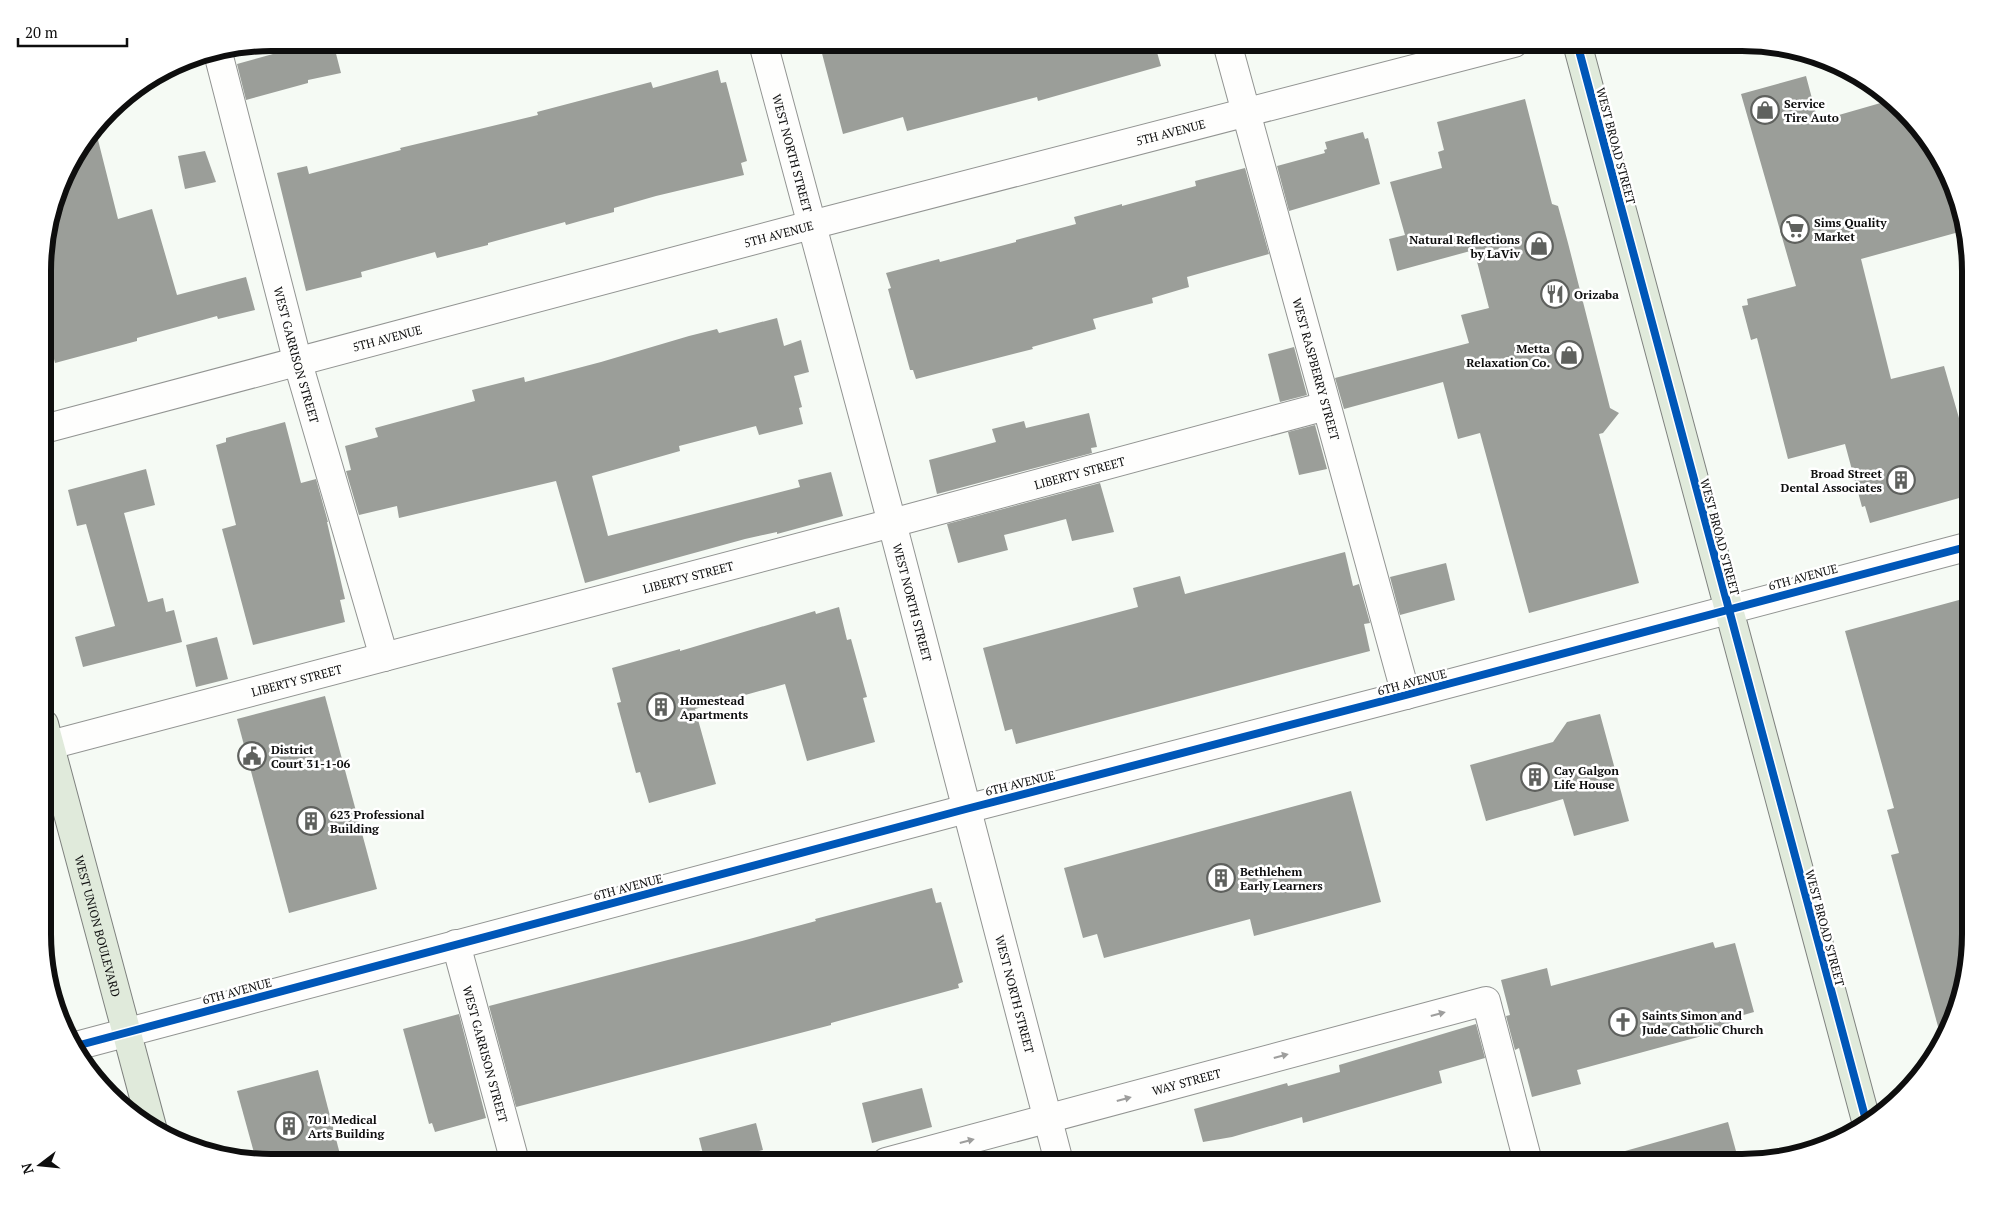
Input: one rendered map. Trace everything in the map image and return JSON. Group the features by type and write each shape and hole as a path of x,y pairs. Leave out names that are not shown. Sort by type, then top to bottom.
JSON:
{"main road":[{"name":"WEST BROAD STREET","path":"1579,51 1865,1116"},
{"name":"WEST UNION BOULEVARD","path":"51,749 149,1117"}],"street":[{"name":"WEST NORTH STREET","path":"765,51 892,523 1057,1154"},
{"name":"WEST RASPBERRY STREET","path":"1229,51 1406,695"},
{"name":"5TH AVENUE","path":"51,427 811,225 1480,51"},
{"name":"WEST GARRISON STREET","path":"219,58 298,363 384,656"},
{"name":"LIBERTY STREET","path":"51,733 384,656 892,523 1326,406"},
{"name":"6TH AVENUE","path":"81,1045 966,809 1962,548"},
{"name":"WEST GARRISON STREET","path":"456,944 513,1154"},
{"name":"WAY STREET","path":"917,1154 1486,1001 1526,1154"}],"building":[{"path":"284,51 335,51 341,73 308,80 308,83 246,100 237,64"},
{"path":"821,51 1157,51 1161,66 1038,101 1037,97 907,131 903,117 843,134"},
{"path":"718,70 721,83 726,82 747,161 741,163 744,175 656,196 614,208 614,212 566,225 565,222 437,258 435,252 361,272 362,277 306,291 277,173 307,166 309,174 401,150 400,148 538,115 537,112 651,82 653,88"},
{"path":"1806,76 1818,121 1882,102 1907,126 1925,149 1939,174 1950,201 1958,232 1861,259 1891,379 1944,366 1959,418 1962,417 1962,497 1870,523 1865,506 1862,507 1845,444 1788,459 1757,338 1751,340 1742,306 1748,305 1747,299 1796,286 1741,94"},
{"path":"1525,99 1552,204 1558,206 1610,408 1619,413 1603,433 1599,434 1639,583 1529,613 1480,433 1458,439 1443,382 1344,409 1335,378 1469,343 1461,315 1489,308 1474,250 1397,271 1389,239 1405,235 1390,182 1442,168 1438,152 1444,150 1437,122"},
{"path":"1363,132 1365,139 1368,138 1380,184 1289,211 1277,166 1325,153 1324,150 1327,149 1325,142"},
{"path":"97,137 118,219 152,209 177,295 246,277 255,310 218,319 217,316 137,338 137,341 55,363 54,359 51,360 51,272 55,229 63,201 74,174 88,149"},
{"path":"205,151 216,182 185,189 178,156"},
{"path":"1245,168 1269,254 1187,277 1189,287 1152,298 1153,303 1093,319 1096,329 1032,347 1033,349 916,379 913,370 910,370 888,289 891,288 886,273 939,259 940,262 1016,242 1016,240 1076,224 1074,217 1196,186 1195,181"},
{"path":"777,318 784,346 801,340 809,372 794,376 802,407 799,408 803,424 759,435 756,426 679,446 680,451 592,476 608,536 800,487 798,480 831,472 843,516 777,534 777,532 745,539 585,583 556,481 399,518 397,506 359,515 346,471 351,470 345,446 378,437 375,428 475,401 472,390 524,377 525,382 689,336 717,329 719,333"},
{"path":"1294,347 1307,395 1280,402 1268,354"},
{"path":"1089,413 1097,447 1091,448 1092,453 937,494 929,460 996,442 992,429 1024,421 1026,428"},
{"path":"285,422 301,483 316,479 328,522 345,599 340,600 345,622 253,645 222,529 236,525 216,445 226,442 226,438"},
{"path":"1315,425 1327,469 1299,475 1288,432"},
{"path":"146,469 155,505 124,513 148,602 163,598 166,612 174,610 182,642 83,667 75,637 115,626 86,524 77,526 68,490"},
{"path":"1100,483 1114,532 1072,541 1066,519 1004,535 1008,550 958,563 947,524"},
{"path":"1345,552 1353,586 1359,584 1370,623 1364,624 1370,651 1016,744 1012,729 1005,731 983,648 1138,607 1133,588 1180,576 1185,594"},
{"path":"1446,563 1455,600 1400,615 1390,577"},
{"path":"1962,599 1962,933 1958,976 1950,1004 1939,1031 1891,855 1899,853 1887,810 1894,808 1845,631"},
{"name":"Homestead Apartments","path":"839,607 847,640 851,639 867,697 863,698 875,742 807,761 785,684 695,709 716,784 649,803 640,772 636,773 617,703 621,702 612,668 680,649 680,651 815,611 816,614"},
{"path":"217,637 228,679 196,687 186,645"},
{"name":"623 Professional Building","path":"325,696 377,889 289,913 237,719"},
{"name":"Cay Galgon Life House","path":"1600,714 1629,821 1574,836 1563,799 1486,821 1470,765 1553,742 1567,722"},
{"name":"Bethlehem Early Learners","path":"1351,791 1381,902 1254,936 1250,919 1104,958 1097,934 1083,938 1064,868"},
{"path":"932,888 936,903 941,902 963,982 958,984 959,988 831,1023 831,1025 516,1107 489,1006 742,941 816,921 815,919"},
{"name":"Saints Simon and Jude Catholic Church","path":"1713,942 1715,948 1735,943 1754,1012 1733,1018 1735,1027 1577,1070 1581,1084 1532,1097 1519,1048 1515,1050 1506,1016 1510,1015 1501,980 1547,968 1551,986"},
{"path":"459,1014 486,1118 435,1132 432,1123 429,1124 403,1029"},
{"path":"1476,1024 1485,1058 1439,1071 1442,1083 1303,1123 1302,1117 1232,1137 1203,1142 1194,1109 1287,1083 1288,1086 1340,1072 1339,1065"},
{"name":"701 Medical Arts Building","path":"318,1070 340,1154 254,1153 237,1091"},
{"path":"922,1088 932,1127 872,1143 862,1103"},
{"path":"1728,1122 1737,1154 1618,1154"},
{"path":"756,1123 763,1150 747,1154 703,1154 699,1138"}],"cycle path":[{"path":"1579,51 1865,1116"},
{"path":"81,1045 966,809 1962,548"}],"place":[{"name":"Service Tire Auto","path":"1765,110"},
{"name":"Sims Quality Market","path":"1795,229"},
{"name":"Natural Reflections by LaViv","path":"1539,246"},
{"name":"Orizaba","path":"1555,294"},
{"name":"Metta Relaxation Co.","path":"1569,355"},
{"name":"Broad Street Dental Associates","path":"1901,480"},
{"name":"Homestead Apartments","path":"661,707"},
{"name":"District Court 31-1-06","path":"252,756"},
{"name":"Cay Galgon Life House","path":"1535,777"},
{"name":"623 Professional Building","path":"311,821"},
{"name":"Bethlehem Early Learners","path":"1221,878"},
{"name":"Saints Simon and Jude Catholic Church","path":"1623,1022"},
{"name":"701 Medical Arts Building","path":"289,1126"}]}
